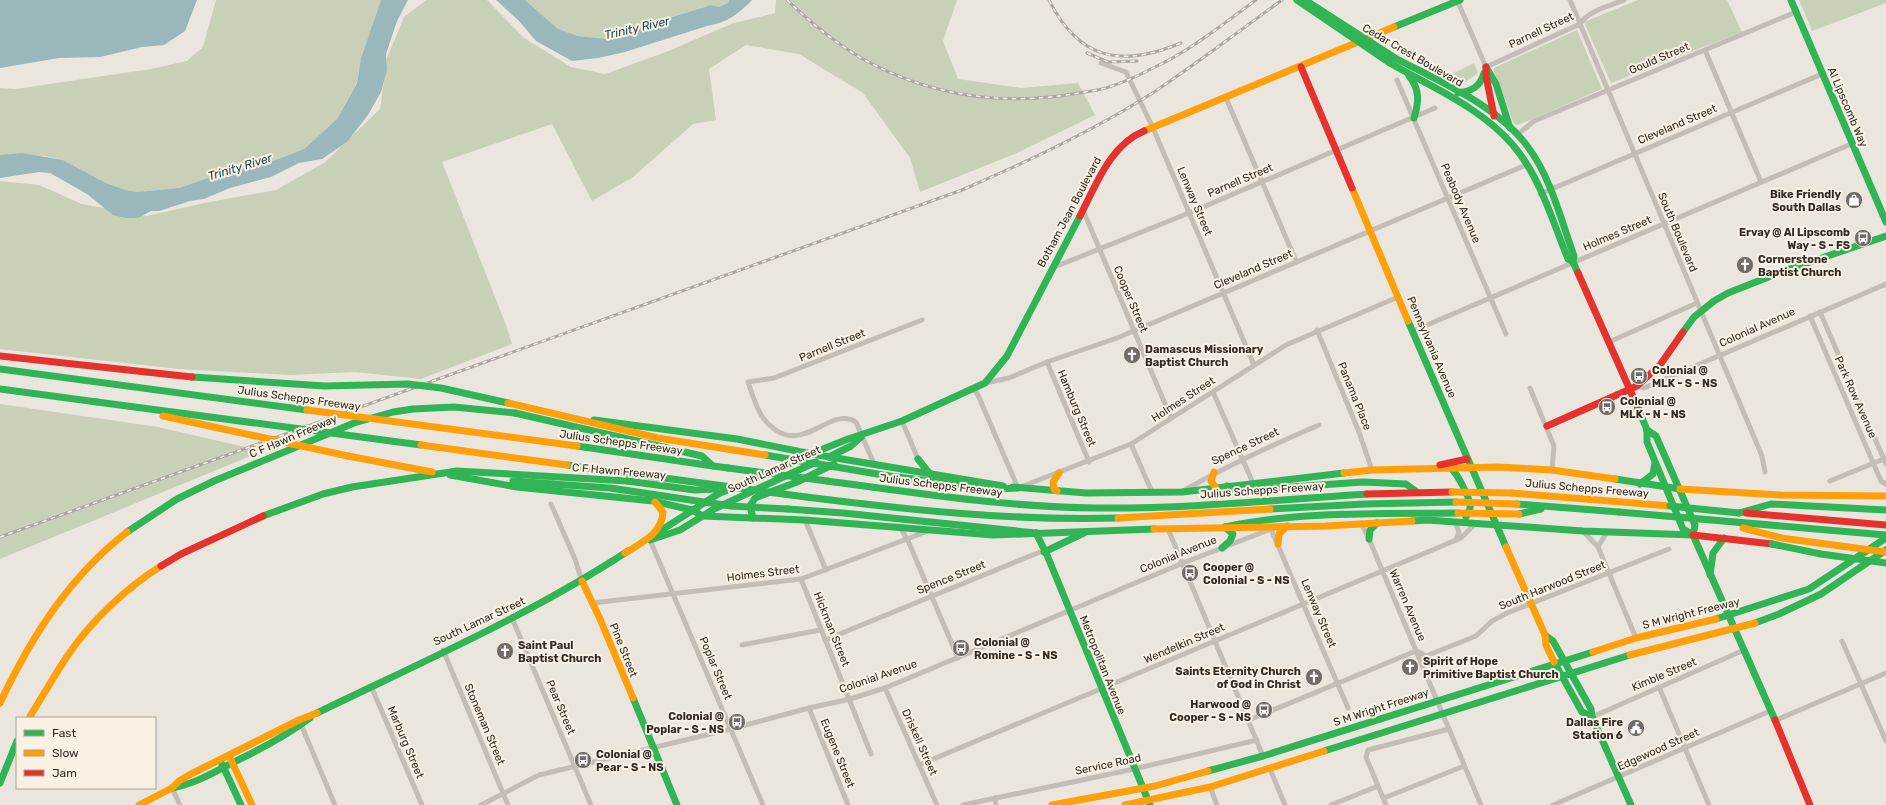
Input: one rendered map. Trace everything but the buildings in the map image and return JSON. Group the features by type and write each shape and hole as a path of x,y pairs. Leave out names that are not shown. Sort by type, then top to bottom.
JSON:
{"main road":[{"name":"Cedar Crest Boulevard","path":"1297,0 1393,60 1458,93 1494,115 1510,128 1528,148 1537,163 1574,256 1573,262 1568,259 1526,165 1511,143 1495,127 1480,116 1405,72 1393,60 1305,0"},
{"name":"Botham Jean Boulevard","path":"812,454 848,439 862,436 902,421 985,383 1007,356 1113,154 1131,139 1153,128 1458,0"},
{"name":"Al Lipscomb Way","path":"1791,0 1851,144 1886,222"},
{"name":"Pennsylvania Avenue","path":"1301,66 1470,467 1545,635 1546,645 1554,665 1582,712 1592,717"},
{"path":"1458,93 1469,92 1478,86 1482,82 1486,67"},
{"path":"1486,67 1501,96 1510,128"},
{"path":"1486,67 1486,76 1495,127"},
{"path":"1405,72 1413,80 1418,90 1418,104 1414,118"},
{"path":"1494,115 1499,108 1501,96"},
{"path":"1480,116 1494,115"},
{"path":"1547,426 1637,386 1660,366 1686,326 1701,311 1728,293 1765,278 1886,236"},
{"path":"1573,262 1647,430 1647,442 1683,529 1693,535 1810,805"},
{"path":"0,356 173,376 296,385 324,386 408,384 441,388 681,442 843,466 889,476 996,489 1018,488"},
{"name":"Julius Schepps Freeway","path":"0,369 981,501 1089,508 1172,507 1417,492 1452,492 1512,494 1620,502 1886,525"},
{"name":"Julius Schepps Freeway","path":"0,389 806,497 950,513 1016,518 1073,519 1160,517 1378,503 1456,502 1552,506 1886,535"},
{"path":"98,402 348,456 485,483 654,501 692,510 703,516 805,520 993,535 1225,527 1271,528 1427,520 1583,531 1693,535 1772,544 1821,554 1886,563"},
{"name":"C F Hawn Freeway","path":"0,703 33,638 56,602 86,567 122,534 159,508 184,494 362,420 391,412 428,408 455,407 493,410 702,456 713,466"},
{"name":"Julius Schepps Freeway","path":"555,414 714,436 812,454 1018,488 1086,493 1182,492 1372,470 1498,467 1552,470 1680,489 1781,495 1886,496"},
{"path":"1647,430 1656,436 1696,525 1693,535"},
{"name":"South Lamar Street","path":"139,805 172,788 185,778 220,760 300,722 443,650 512,618 582,581 625,553 650,540 680,530 714,509 851,446 862,436"},
{"name":"South Lamar Street","path":"650,540 664,528 718,494 812,454"},
{"path":"753,518 750,506 755,498 823,470 843,459"},
{"path":"915,471 918,467 918,459"},
{"path":"918,459 931,474"},
{"path":"1428,468 1467,459"},
{"path":"1640,484 1653,474 1656,463"},
{"path":"1451,468 1456,473 1470,504 1468,514 1458,522"},
{"name":"C F Hawn Freeway","path":"30,717 69,654 93,625 126,592 157,569 195,546 288,506 345,489 400,478 468,471 627,481 696,490 744,488"},
{"path":"1214,472 1211,481 1216,488"},
{"path":"1057,491 1052,486 1052,483 1053,478 1059,473"},
{"path":"454,476 610,488 731,506 831,511 935,523 1013,529 1036,533"},
{"path":"1227,486 1235,491 1337,483 1383,482 1406,484 1417,492"},
{"path":"718,494 714,509 721,517"},
{"path":"625,553 654,533 662,524 663,512 654,501"},
{"path":"1739,512 1771,504 1886,510"},
{"path":"1225,527 1252,521 1343,515 1458,513 1519,514 1552,506"},
{"path":"1717,521 1781,538 1886,551"},
{"path":"1369,538 1370,530 1377,523"},
{"path":"1278,544 1279,534 1287,526"},
{"path":"1222,548 1230,541 1233,534 1225,527"},
{"name":"Metropolitan Avenue","path":"1036,533 1149,803"},
{"name":"Spence Street","path":"1044,552 1084,533"},
{"path":"1710,574 1713,554 1724,538"},
{"name":"S M Wright Freeway","path":"1052,805 1143,789 1263,756 1636,638 1728,616 1809,589 1824,581 1886,538"},
{"path":"1124,805 1149,803 1210,787 1571,672 1642,651 1749,625 1779,614 1821,594 1886,551"},
{"name":"Pine Street","path":"582,581 677,805"},
{"name":"Pennsylvania Avenue","path":"1545,635 1553,641 1591,709 1592,717 1631,805"},
{"name":"South Lamar Street","path":"172,788 182,787 232,763 300,722"},
{"path":"0,783 16,743"},
{"path":"229,756 252,805"},
{"path":"220,760 241,805"}],"street":[{"path":"1458,0 1486,67"},
{"name":"South Boulevard","path":"1570,0 1762,456 1765,472"},
{"name":"Parnell Street","path":"1486,67 1580,24 1584,18 1591,14 1624,0"},
{"name":"Gould Street","path":"1517,135 1530,124 1796,12"},
{"path":"1706,50 1761,182"},
{"name":"Lenway Street","path":"1100,63 1126,72 1153,128 1222,293 1254,365"},
{"name":"Cleveland Street","path":"1540,194 1822,74"},
{"name":"Peabody Avenue","path":"1398,80 1506,334"},
{"path":"1226,98 1296,261"},
{"name":"Parnell Street","path":"1052,268 1189,213 1435,108"},
{"name":"Holmes Street","path":"1413,331 1851,144"},
{"name":"Cleveland Street","path":"985,383 1009,378 1047,362 1081,352 1134,331 1296,261 1526,165"},
{"name":"Cooper Street","path":"1083,210 1171,418"},
{"name":"Colonial Avenue","path":"1637,386 1644,388 1886,284"},
{"name":"Holmes Street","path":"1018,488 1089,462 1131,444 1286,345 1398,297"},
{"path":"1609,342 1697,303"},
{"name":"Park Row Avenue","path":"1820,312 1885,460"},
{"name":"Park Row Avenue","path":"1810,316 1881,481 1886,484"},
{"name":"Parnell Street","path":"862,436 856,422 847,417 840,418 804,434 794,436 781,432 763,418 748,382 774,378 922,320"},
{"name":"Panama Place","path":"1318,330 1359,432 1372,470"},
{"name":"Hamburg Street","path":"1047,362 1089,462"},
{"path":"1530,388 1554,446 1552,470"},
{"path":"974,389 978,395 1018,488"},
{"path":"1213,392 1253,483"},
{"path":"902,421 918,459"},
{"name":"Spence Street","path":"1182,492 1214,472 1319,425"},
{"path":"862,436 874,464"},
{"path":"1131,444 1152,492"},
{"path":"1830,481 1885,460"},
{"name":"Pine Street","path":"551,504 582,581"},
{"path":"805,520 826,570"},
{"path":"1456,540 1459,532 1458,522"},
{"name":"Warren Avenue","path":"1361,523 1383,570 1436,701 1481,805"},
{"name":"Wendelkin Street","path":"919,765 1461,538 1475,524"},
{"path":"900,527 933,596 958,658"},
{"name":"Lenway Street","path":"1271,528 1348,708"},
{"name":"Colonial Avenue","path":"481,805 539,775 731,729 810,708 850,700 885,688 1182,563 1271,528"},
{"path":"1168,529 1263,756"},
{"name":"Holmes Street","path":"592,603 800,580 907,540 929,530"},
{"path":"1583,531 1598,547 1636,638"},
{"path":"1598,547 1607,532"},
{"name":"Poplar Street","path":"650,540 763,805"},
{"name":"South Harwood Street","path":"1249,720 1416,651 1422,655 1430,655 1476,636 1492,621 1669,549"},
{"name":"Spence Street","path":"825,640 1040,552 1044,552"},
{"name":"Hickman Street","path":"800,580 871,754"},
{"name":"Pear Street","path":"512,618 591,805"},
{"path":"742,645 820,630"},
{"path":"1842,641 1862,683 1886,741"},
{"name":"Stoneman Street","path":"443,650 508,805"},
{"name":"Kimble Street","path":"1592,717 1744,650"},
{"path":"1774,721 1886,673"},
{"name":"Marburg Street","path":"371,686 422,805"},
{"path":"1659,687 1684,748 1710,805"},
{"name":"Driskell Street","path":"885,688 937,805"},
{"name":"Eugene Street","path":"810,708 848,805"},
{"name":"Edgewood Street","path":"1555,805 1770,711"},
{"path":"300,722 335,805"},
{"path":"1386,805 1366,753 1370,749 1449,730"},
{"name":"Service Road","path":"963,805 1134,769 1257,740"},
{"path":"1384,798 1464,766"},
{"path":"1270,769 1285,805"},
{"path":"1331,805 1378,786"},
{"path":"1210,787 1217,805"},
{"path":"172,788 180,805"},
{"path":"994,798 996,805"}],"green space":[{"path":"216,0 381,0 361,58 357,82 337,119 304,149 279,159 214,176 179,188 137,192 106,183 63,160 45,156 0,155 0,88 16,89 151,69 187,61 203,47"},
{"path":"426,0 487,0 524,38 571,67 605,74 666,52 731,24 775,13 776,0 957,0 943,41 958,79 1021,88 1078,83 1095,115 1019,152 920,192 910,158 863,93 799,54 746,45 709,69 716,120 693,124 633,177 592,201 552,124 442,162 506,325 512,344 421,379 355,372 290,375 179,369 0,349 0,181 39,185 82,204 147,216 204,203 276,190 324,163 380,109 387,58 404,17"},
{"path":"525,0 729,0 728,3 719,7 707,6 649,24 621,38 608,39 578,36 558,29"},
{"path":"1638,0 1727,0 1742,32 1611,83 1584,22"},
{"path":"1799,0 1886,0 1886,3 1812,31"},
{"path":"1577,30 1602,89 1518,125 1514,124 1494,72 1494,68"},
{"path":"1474,63 1478,73 1459,87 1446,81 1444,78"},
{"path":"0,404 158,427 263,451 0,559"}],"water":[{"path":"0,0 197,0 185,31 164,45 142,47 100,57 59,58 0,68"},
{"path":"381,0 408,0 397,21 386,54 387,70 381,92 368,115 347,142 322,159 299,163 271,177 230,188 204,199 190,201 159,211 151,211 138,218 126,218 113,215 87,194 50,173 39,172 0,178 0,155 22,153 63,160 106,183 126,190 137,192 179,188 214,176 279,159 304,149 337,119 357,83 361,58"},
{"path":"496,0 525,0 558,29 578,36 608,39 621,38 649,24 711,5 719,7 728,3 729,0 752,0 737,14 720,23 625,52 598,58 572,61 536,41 520,22"}],"railway":[{"path":"787,0 833,39 863,59 888,71 939,89 992,98 1019,99 1093,91 1118,84 1142,74 1180,54 1206,37 1256,0"},
{"path":"1049,0 1061,20 1074,36 1088,47 1104,53 1121,56 1139,55 1159,51 1181,43"},
{"path":"0,537 962,190 1011,169 1058,146 1128,108 1184,71 1282,0"},
{"path":"1087,53 1108,62 1137,61"}],"traffic: fast":[{"path":"1297,0 1390,63"},
{"path":"1305,0 1395,58"},
{"path":"1394,27 1460,0"},
{"path":"1791,0 1886,222"},
{"path":"1395,58 1449,86 1484,107 1515,132 1528,147 1536,159 1549,186 1560,214 1574,256 1573,262 1578,273"},
{"path":"1390,63 1470,108 1485,119 1512,144 1522,157 1538,184 1568,259 1573,262"},
{"path":"1486,67 1496,84 1510,128"},
{"path":"1458,93 1475,88 1480,82 1484,73"},
{"path":"1409,76 1413,81 1418,96 1414,118"},
{"path":"808,455 848,439 902,421 985,383 1007,356 1080,216"},
{"path":"1683,332 1694,317 1714,301 1728,293 1781,272 1886,236"},
{"path":"1408,321 1506,547"},
{"path":"0,369 307,410"},
{"path":"192,377 324,386 408,384 441,388 508,403"},
{"path":"0,389 97,402"},
{"path":"97,402 421,445"},
{"path":"214,481 354,423 393,412 413,409 454,407 515,413"},
{"path":"1638,408 1647,430 1647,442 1683,529 1692,534"},
{"path":"515,413 702,456 713,466 728,468"},
{"path":"594,420 737,439 812,454"},
{"path":"1647,430 1656,436 1695,525 1693,535 1775,720"},
{"path":"829,457 851,446 861,437"},
{"path":"577,446 713,466"},
{"path":"812,454 1003,486"},
{"path":"765,455 889,476"},
{"path":"918,459 930,474"},
{"path":"657,533 718,494 798,460"},
{"path":"650,540 680,530 714,509 816,462"},
{"path":"1640,484 1653,474 1655,463"},
{"path":"753,518 750,506 755,498 797,482 834,464"},
{"path":"567,465 806,497"},
{"path":"728,468 827,481"},
{"path":"1451,468 1460,480 1469,501 1470,508 1466,517"},
{"path":"263,516 323,494 352,487 457,471 627,481"},
{"path":"1013,487 1086,493 1182,492 1344,473"},
{"path":"450,475 517,487 653,501 692,510"},
{"path":"889,476 996,489 1018,488"},
{"path":"1615,479 1680,489"},
{"path":"127,532 177,499 214,481"},
{"path":"513,481 553,484"},
{"path":"627,481 695,490 716,489"},
{"path":"827,481 927,495 994,502 1095,508 1197,506 1367,494"},
{"path":"1227,486 1235,491 1363,482 1406,484 1417,492"},
{"path":"553,484 610,488 731,506 788,509"},
{"path":"806,497 962,514 1040,518 1118,518"},
{"path":"1270,509 1365,504 1456,502"},
{"path":"1517,504 1619,512"},
{"path":"1739,513 1771,504 1886,510"},
{"path":"1670,506 1739,513"},
{"path":"788,509 843,513 1036,533"},
{"path":"1519,514 1541,509"},
{"path":"692,510 703,516 805,520 993,535 1154,529"},
{"path":"1619,512 1886,535"},
{"path":"1225,527 1282,518 1341,514 1458,513"},
{"path":"1412,521 1427,520 1583,531 1693,535"},
{"path":"1369,539 1370,530 1377,523"},
{"path":"1222,548 1230,541 1233,534 1225,527"},
{"path":"1036,533 1047,555 1150,805"},
{"path":"1044,552 1084,533"},
{"path":"1710,575 1713,553 1724,538"},
{"path":"1716,619 1809,589 1886,538"},
{"path":"1772,544 1821,554 1886,563"},
{"path":"1755,623 1779,614 1821,594 1886,550"},
{"path":"317,713 514,617 553,596 628,551"},
{"path":"1545,635 1553,641 1591,709 1592,717 1631,805"},
{"path":"1208,771 1263,756 1593,652"},
{"path":"1324,751 1630,655"},
{"path":"1554,662 1582,712 1592,717"},
{"path":"633,698 677,805"},
{"path":"172,788 196,781 252,753 291,731 310,718"},
{"path":"0,783 16,743"},
{"path":"222,764 241,805"}],"traffic: slow":[{"path":"1144,131 1394,27"},
{"path":"1352,188 1408,321"},
{"path":"508,403 658,438 765,455"},
{"path":"307,410 577,446"},
{"path":"163,416 348,456"},
{"path":"421,445 567,465"},
{"path":"348,456 432,472"},
{"path":"1344,473 1372,470 1498,467 1552,470 1615,479"},
{"path":"1214,472 1211,481 1216,488"},
{"path":"1057,491 1054,489 1053,482 1059,473"},
{"path":"1680,489 1781,495 1886,496"},
{"path":"1452,492 1512,493"},
{"path":"1512,493 1670,506"},
{"path":"625,553 650,537 659,526 662,520 663,512 655,502"},
{"path":"1456,502 1517,504"},
{"path":"1118,518 1270,509"},
{"path":"1458,513 1519,514"},
{"path":"1154,529 1326,526 1412,521"},
{"path":"1278,544 1279,534 1287,526"},
{"path":"1743,528 1781,538 1886,552"},
{"path":"0,703 25,655 53,610 87,568 127,532"},
{"path":"1506,547 1545,635 1546,645 1554,662"},
{"path":"30,717 68,655 87,630 122,595 161,566"},
{"path":"582,581 600,619 633,698"},
{"path":"1593,652 1636,638 1716,619"},
{"path":"1630,655 1755,623"},
{"path":"139,805 172,788 179,781 191,774 299,720 317,713"},
{"path":"1125,805 1210,787 1324,751"},
{"path":"231,760 252,805"},
{"path":"1052,805 1155,786 1208,771"}],"traffic: jam":[{"path":"1301,67 1352,188"},
{"path":"1486,67 1486,76 1494,116"},
{"path":"1080,216 1098,179 1113,156 1132,137 1144,131"},
{"path":"1578,273 1638,408"},
{"path":"1547,426 1637,386 1660,365 1683,332"},
{"path":"0,356 192,377"},
{"path":"1440,465 1467,459"},
{"path":"1367,494 1452,492"},
{"path":"1746,513 1886,525"},
{"path":"161,566 181,554 263,516"},
{"path":"1693,535 1772,544"},
{"path":"1775,720 1810,805"}],"place":[{"name":"Bike Friendly South Dallas","path":"1854,200"},
{"name":"Ervay @ Al Lipscomb Way - S - FS","path":"1863,238"},
{"name":"Cornerstone Baptist Church","path":"1745,265"},
{"name":"Damascus Missionary Baptist Church","path":"1132,355"},
{"name":"Colonial @ MLK - S - NS","path":"1639,376"},
{"name":"Colonial @ MLK - N - NS","path":"1607,407"},
{"name":"Cooper @ Colonial - S - NS","path":"1190,573"},
{"name":"Colonial @ Romine - S - NS","path":"961,648"},
{"name":"Saint Paul Baptist Church","path":"505,651"},
{"name":"Spirit of Hope Primitive Baptist Church","path":"1410,667"},
{"name":"Saints Eternity Church of God in Christ","path":"1314,677"},
{"name":"Harwood @ Cooper - S - NS","path":"1264,710"},
{"name":"Colonial @ Poplar - S - NS","path":"737,722"},
{"name":"Dallas Fire Station 6","path":"1636,728"},
{"name":"Colonial @ Pear - S - NS","path":"583,760"}],"water label":[{"name":"Trinity River","path":"637,28"},
{"name":"Trinity River","path":"240,167"}]}
